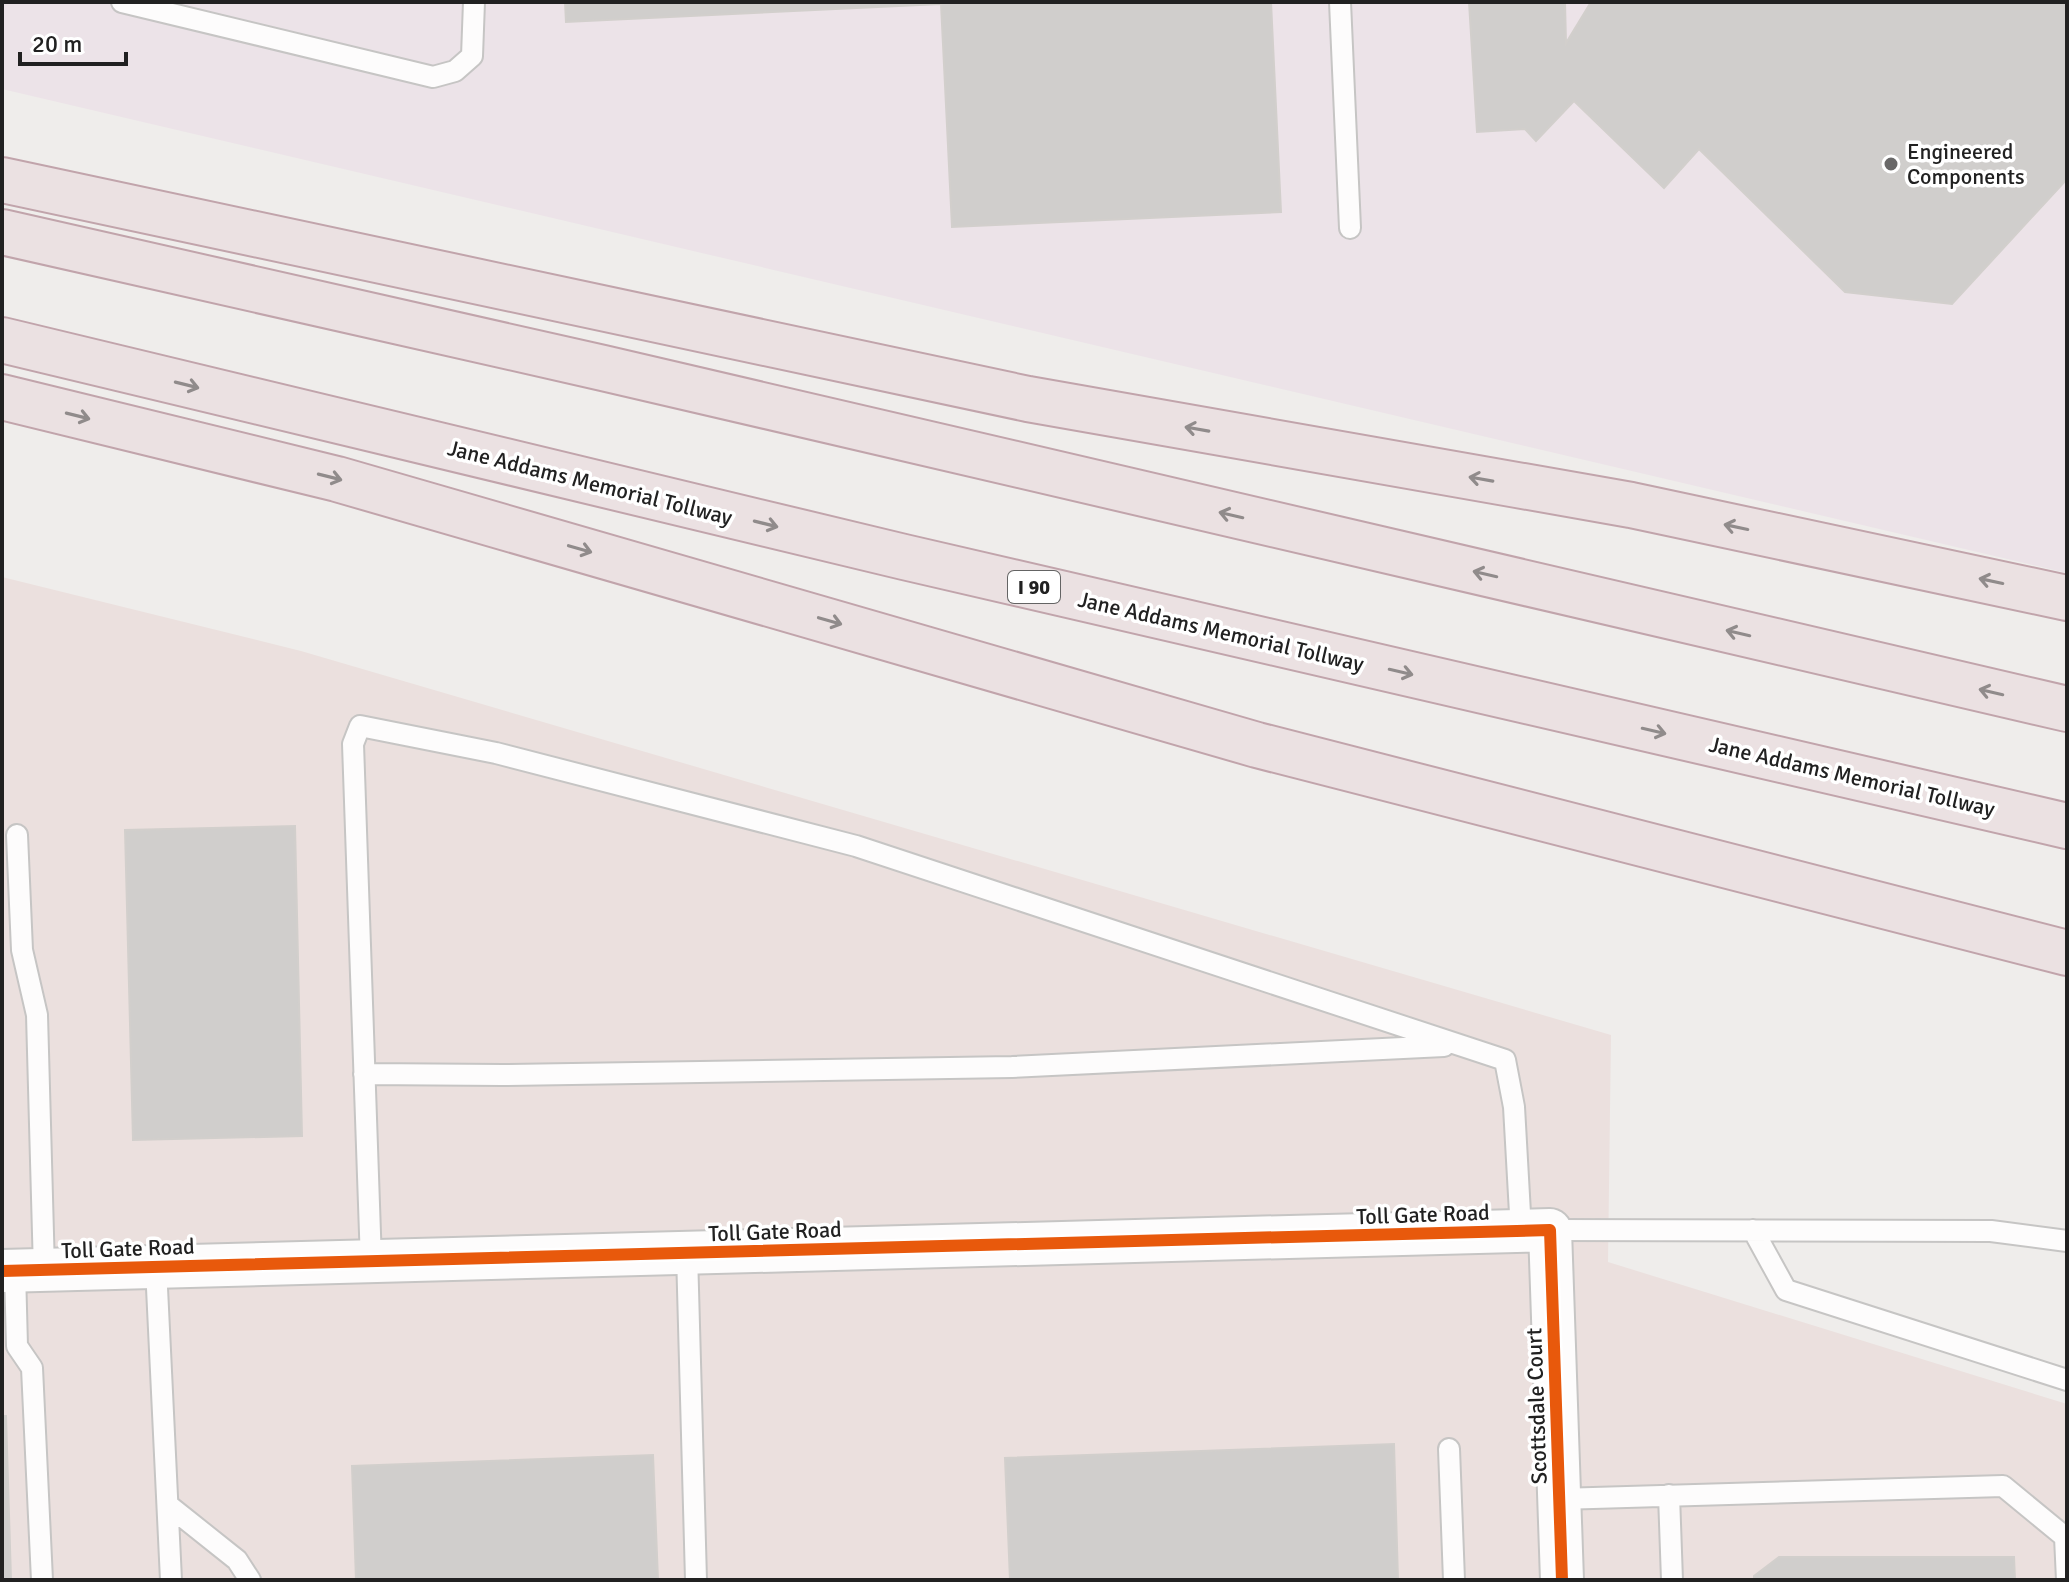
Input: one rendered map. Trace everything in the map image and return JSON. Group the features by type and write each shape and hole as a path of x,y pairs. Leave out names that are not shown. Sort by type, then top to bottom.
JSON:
{"highway":[{"path":"2,180 1028,399 1631,505 2067,598"},
{"path":"2,232 603,368 2067,709"},
{"name":"Jane Addams Memorial Tollway","path":"2,340 904,557 2067,826"},
{"path":"2,397 337,479 1257,745 2067,953"}],"street":[{"name":"Toll Gate Road","path":"20,1271 1536,1231"},
{"name":"Scottsdale Court","path":"1536,1231 1559,1499 1562,1580"}],"lane":[{"path":"132,4 433,77 455,71 472,56 474,2"},
{"path":"1340,2 1350,228"},
{"path":"371,1262 353,744 360,726 496,753 856,846 1505,1060 1536,1231"},
{"path":"17,835 22,950 37,1015 17,1346 32,1368 42,1580"},
{"path":"364,1074 503,1075 1012,1067 1459,1046"},
{"path":"1753,1230 1786,1290 2067,1380"},
{"name":"Toll Gate Road","path":"1536,1231 1991,1231 2067,1241"},
{"path":"687,1253 696,1580"},
{"path":"156,1267 171,1580"},
{"path":"1449,1449 1454,1580"},
{"path":"1559,1499 2003,1486 2065,1537 2067,1580"},
{"path":"1669,1495 1672,1580"},
{"path":"168,1505 237,1560 250,1580"}],"shaded area":[{"path":"2,2 2067,2 2067,573 2,89"},
{"path":"2,577 301,651 1611,1035 1608,1262 2067,1404 2067,1580 2,1580"}],"building":[{"path":"565,2 1271,2 1281,212 952,227 941,4 566,22"},
{"name":"Engineered Components","path":"1469,2 1565,2 1566,43 1591,2 2067,2 2067,179 1952,304 1845,292 1699,149 1664,188 1574,101 1536,141 1525,129 1477,132"},
{"path":"295,826 302,1136 133,1140 125,830"},
{"path":"2,1416 6,1416 11,1580 2,1580"},
{"path":"1394,1444 1398,1580 1010,1580 1005,1458"},
{"path":"653,1455 658,1580 356,1580 352,1466"},
{"path":"1779,1557 2014,1557 2015,1580 1754,1580 1754,1576"}],"cycle path":[{"path":"2,1271 1550,1230 1562,1580"}],"place":[{"name":"Engineered Components","path":"1891,164"}]}
